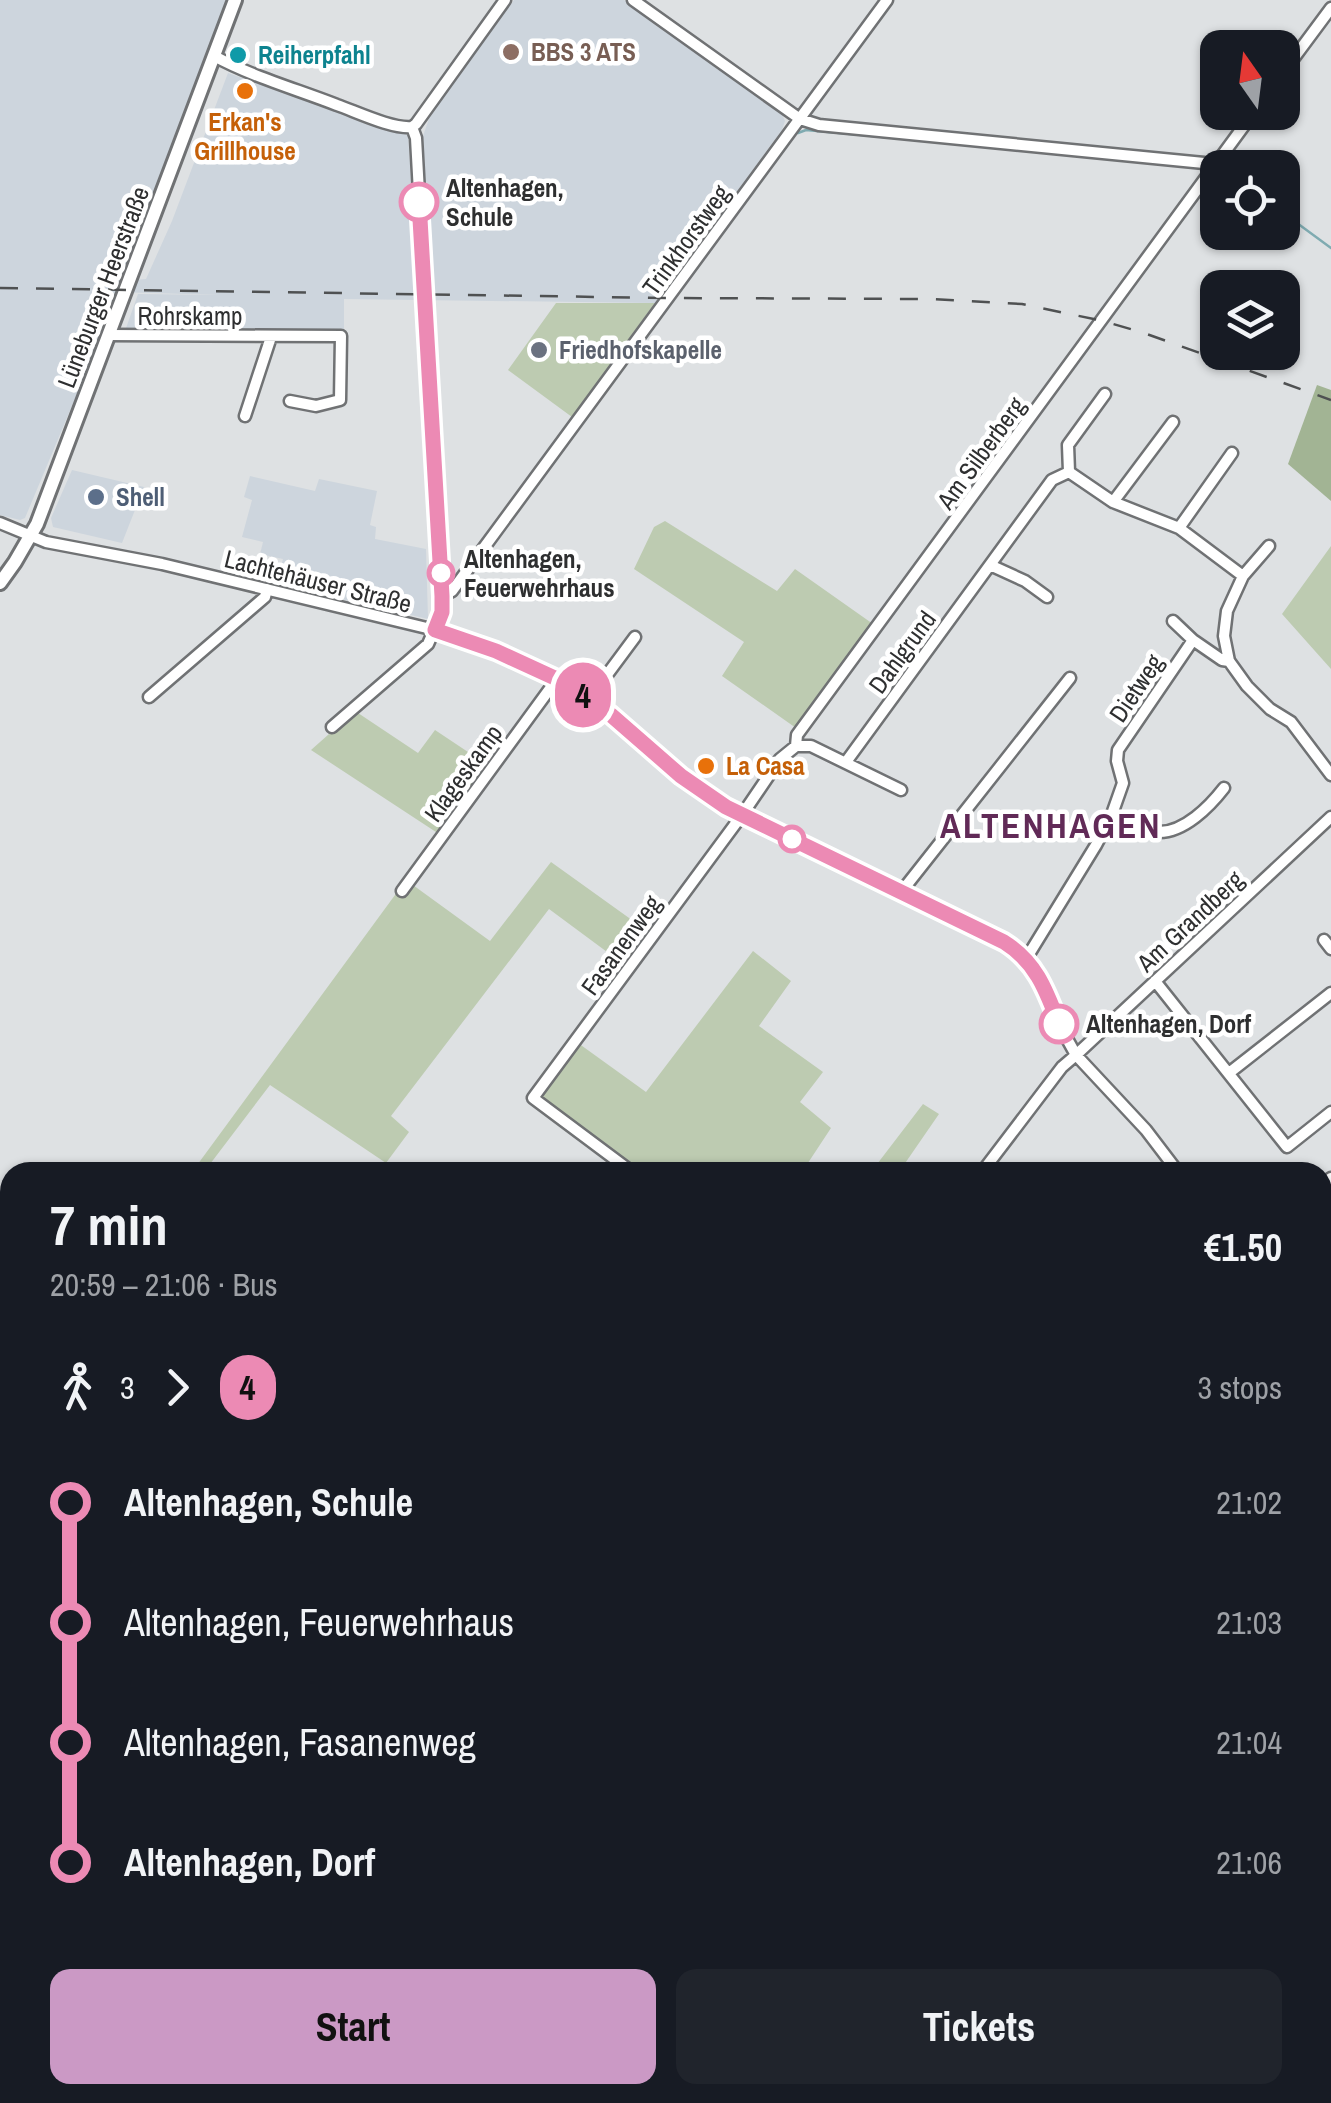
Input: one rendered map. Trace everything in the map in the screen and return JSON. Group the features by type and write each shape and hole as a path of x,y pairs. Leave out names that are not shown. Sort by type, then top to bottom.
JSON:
{"main road":[{"name":"Lüneburger Heerstraße","path":"0,582 37,524 235,0"}],"street":[{"path":"214,56 351,110 402,128 412,127 505,0"},
{"path":"633,0 800,118 818,124 1200,164"},
{"name":"Trinkhorstweg","path":"442,596 452,591 886,0"},
{"path":"1300,50 1331,8"},
{"path":"332,727 428,644 442,612 416,138 412,127"},
{"name":"Am Silberberg","path":"742,814 780,758 796,746 797,735 1200,186"},
{"name":"Rohrskamp","path":"109,335 341,336 340,400 316,406 290,400"},
{"name":"Rohrskamp","path":"245,416 272,336"},
{"path":"1105,394 1068,445 1069,472 1113,502 1179,528 1244,576"},
{"path":"1113,502 1172,422"},
{"path":"1179,528 1232,452"},
{"name":"Dahlgrund","path":"846,762 1052,480 1069,472"},
{"name":"Lachtehäuser Straße","path":"0,523 53,544 162,564 435,630 496,651 557,679 611,715 681,776 742,814 1004,942 1026,959 1040,978 1076,1056 1146,1130 1170,1162"},
{"path":"1269,546 1244,576 1227,611 1224,636 1229,661 1247,686 1290,722 1331,775"},
{"path":"990,565 1047,596"},
{"path":"149,697 265,597 267,588"},
{"name":"Dietweg","path":"1173,620 1193,640 1229,661"},
{"path":"588,699 635,637"},
{"name":"Dietweg","path":"1026,959 1111,817 1123,783 1116,761 1118,750 1193,640"},
{"path":"902,891 1070,678"},
{"name":"Klageskamp","path":"402,890 557,679"},
{"path":"796,746 810,746 901,790"},
{"path":"1111,817 1158,832 1177,828 1210,806 1224,788"},
{"name":"Fasanenweg","path":"618,1162 532,1098 742,814"},
{"name":"Am Grandberg","path":"990,1162 1062,1066 1331,816"},
{"path":"1155,981 1287,1147 1331,1112"},
{"path":"1230,1073 1331,993"}],"shaded area":[{"path":"0,0 226,0 122,281 146,279 228,73 408,135 417,270 430,272 423,136 431,113 514,0 624,0 781,112 785,121 655,303 344,299 344,330 125,331 138,294 221,295 116,292 25,518 20,520 0,515"},
{"path":"72,470 144,487 122,543 53,527 51,518"},
{"path":"250,476 315,491 319,479 377,491 370,525 376,527 375,539 426,549 428,619 276,584 283,559 260,554 263,542 242,537 252,500 244,497"}],"green space":[{"path":"556,303 655,303 572,417 508,370"},
{"path":"1317,385 1331,390 1331,501 1288,464"},
{"path":"665,521 777,591 795,569 873,624 796,728 722,676 744,642 634,569 654,527"},
{"path":"1331,546 1331,669 1282,614"},
{"path":"355,711 418,753 435,730 489,766 439,834 311,750"},
{"path":"551,862 650,933 626,966 549,909 391,1116 409,1132 387,1162 270,1085 212,1162 199,1162 406,880 490,941"},
{"path":"753,951 791,981 759,1026 823,1072 800,1102 831,1128 809,1162 625,1162 538,1097 578,1043 646,1092"},
{"path":"923,1104 939,1114 906,1162 879,1162"}],"waterway":[{"path":"798,133 806,130 905,139"},
{"path":"979,136 1200,158"},
{"path":"1300,225 1331,248"}],"railway":[{"path":"0,288 932,299 1022,304 1144,333 1331,400"}],"bus line":[{"name":"4","path":"419,202 442,596 442,612 435,630 496,651 574,688 681,776 726,807 1004,942 1026,959 1040,978 1059,1024"}],"place":[{"name":"BBS 3 ATS","path":"511,52"},
{"name":"Reiherpfahl","path":"238,55"},
{"name":"Erkan's Grillhouse","path":"245,91"},
{"name":"Altenhagen, Schule","path":"419,202"},
{"name":"Friedhofskapelle","path":"539,350"},
{"name":"Shell","path":"96,497"},
{"name":"Altenhagen, Feuerwehrhaus","path":"441,573"},
{"name":"La Casa","path":"706,766"},
{"name":"Altenhagen, Dorf","path":"1059,1024"}],"district":[{"name":"ALTENHAGEN","path":"1051,825"}]}
